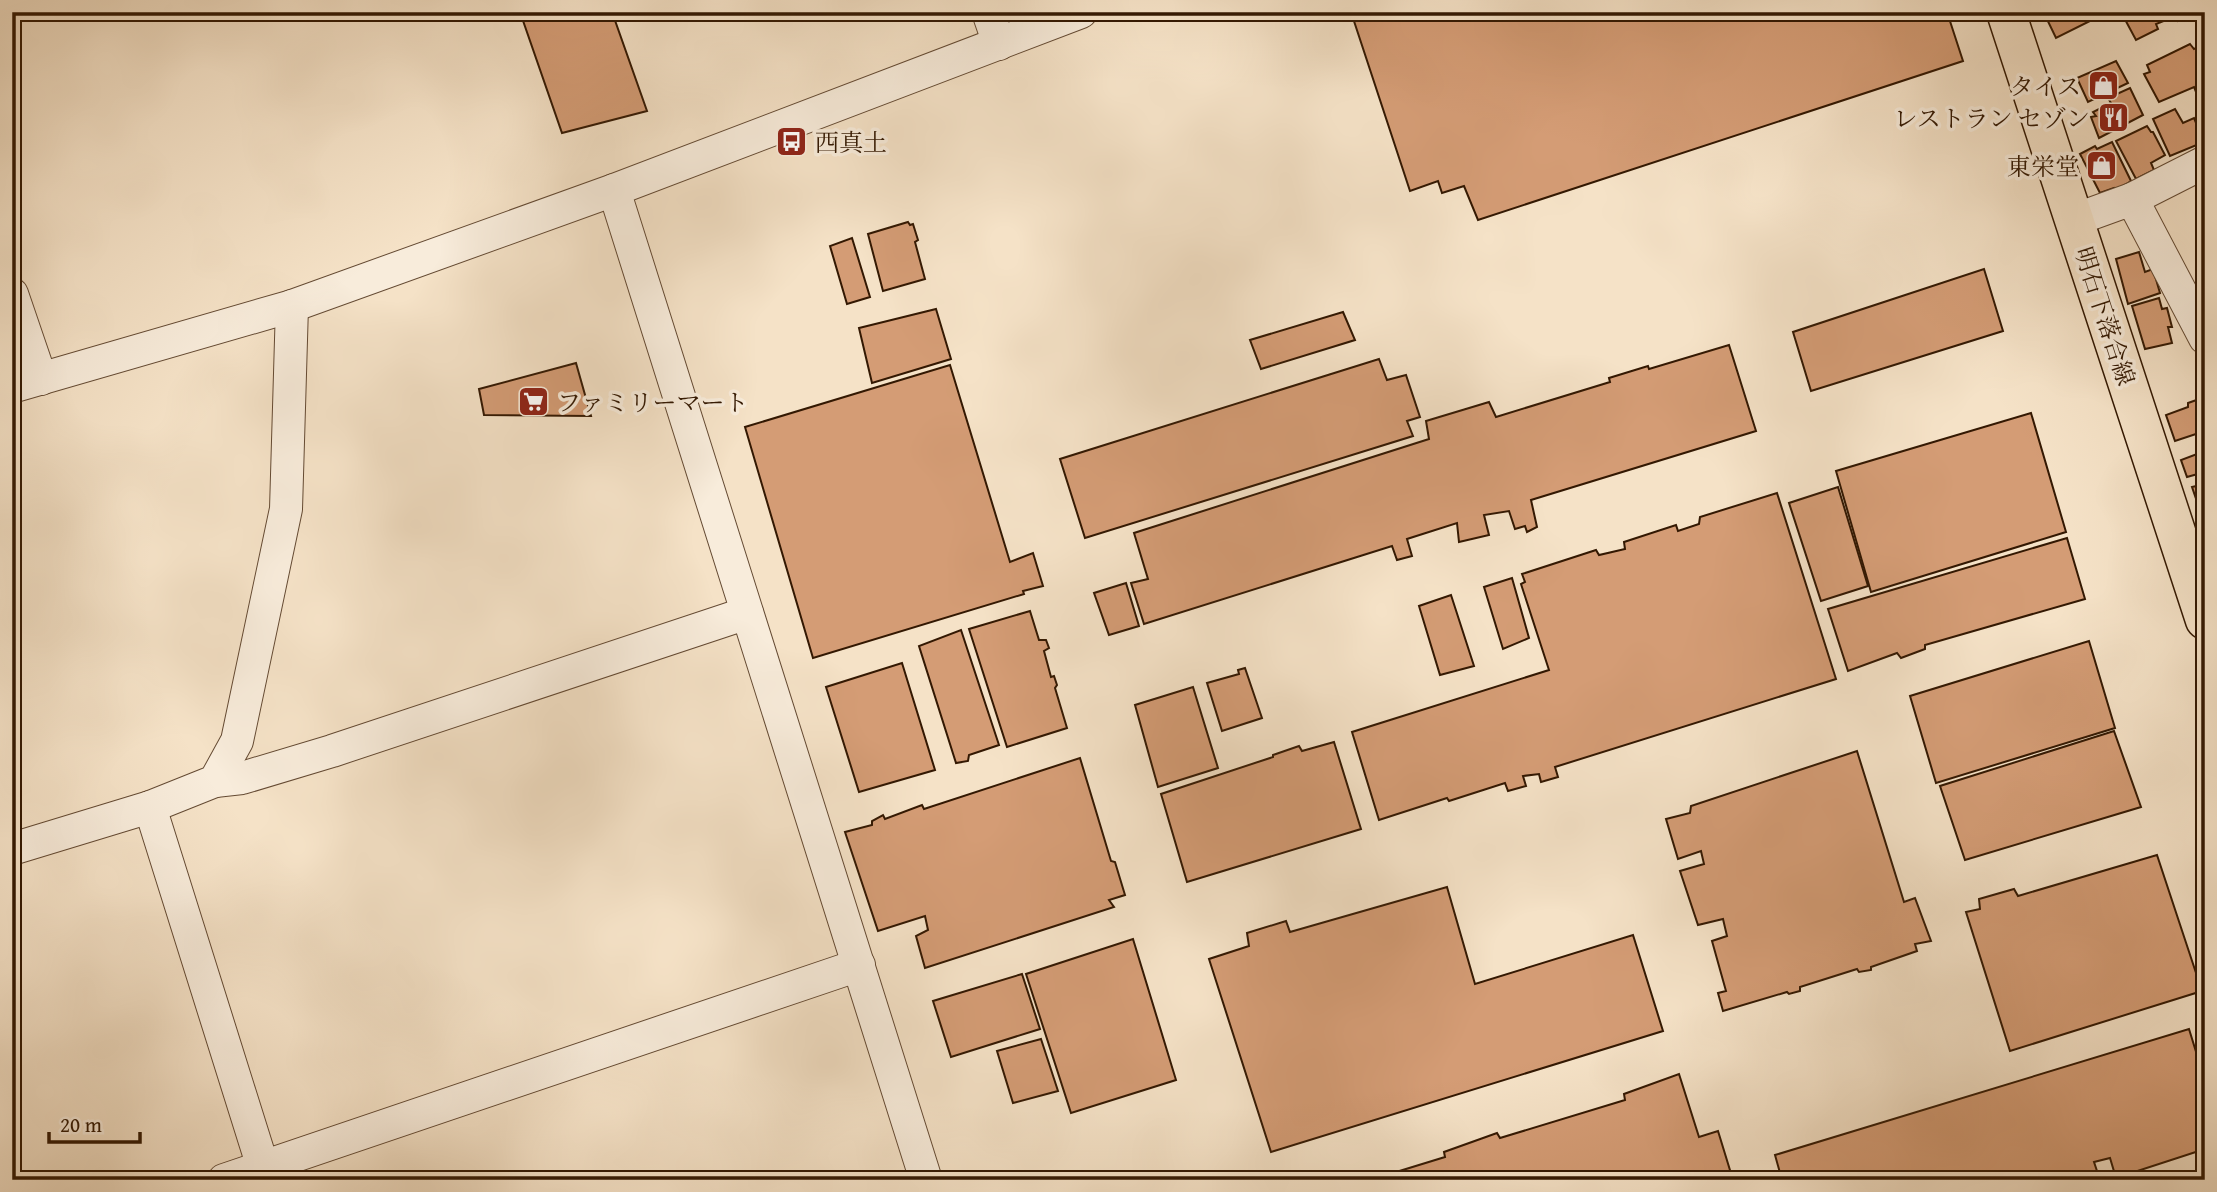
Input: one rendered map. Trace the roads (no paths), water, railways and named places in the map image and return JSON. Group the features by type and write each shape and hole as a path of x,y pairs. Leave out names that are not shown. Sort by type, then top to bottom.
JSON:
{"main road":[{"name":"明石下落合線","path":"2006,12 2205,620"}],"street":[{"path":"988,12 999,44"},
{"path":"12,294 27,383 292,306 614,190 1081,12"},
{"path":"2074,220 2132,199 2205,162"},
{"path":"614,190 926,1180"},
{"path":"2132,199 2205,338"},
{"path":"215,781 237,741 286,509 292,306"},
{"path":"12,849 150,807 215,781 242,778 332,751 747,613"},
{"path":"150,807 265,1174"},
{"path":"224,1180 265,1174 859,965"}],"place":[{"name":"タイス","path":"2104,86"},
{"name":"レストラン セゾン","path":"2113,118"},
{"name":"西真土","path":"792,142"},
{"name":"東栄堂","path":"2102,166"},
{"name":"ファミリーマート","path":"534,402"}]}
